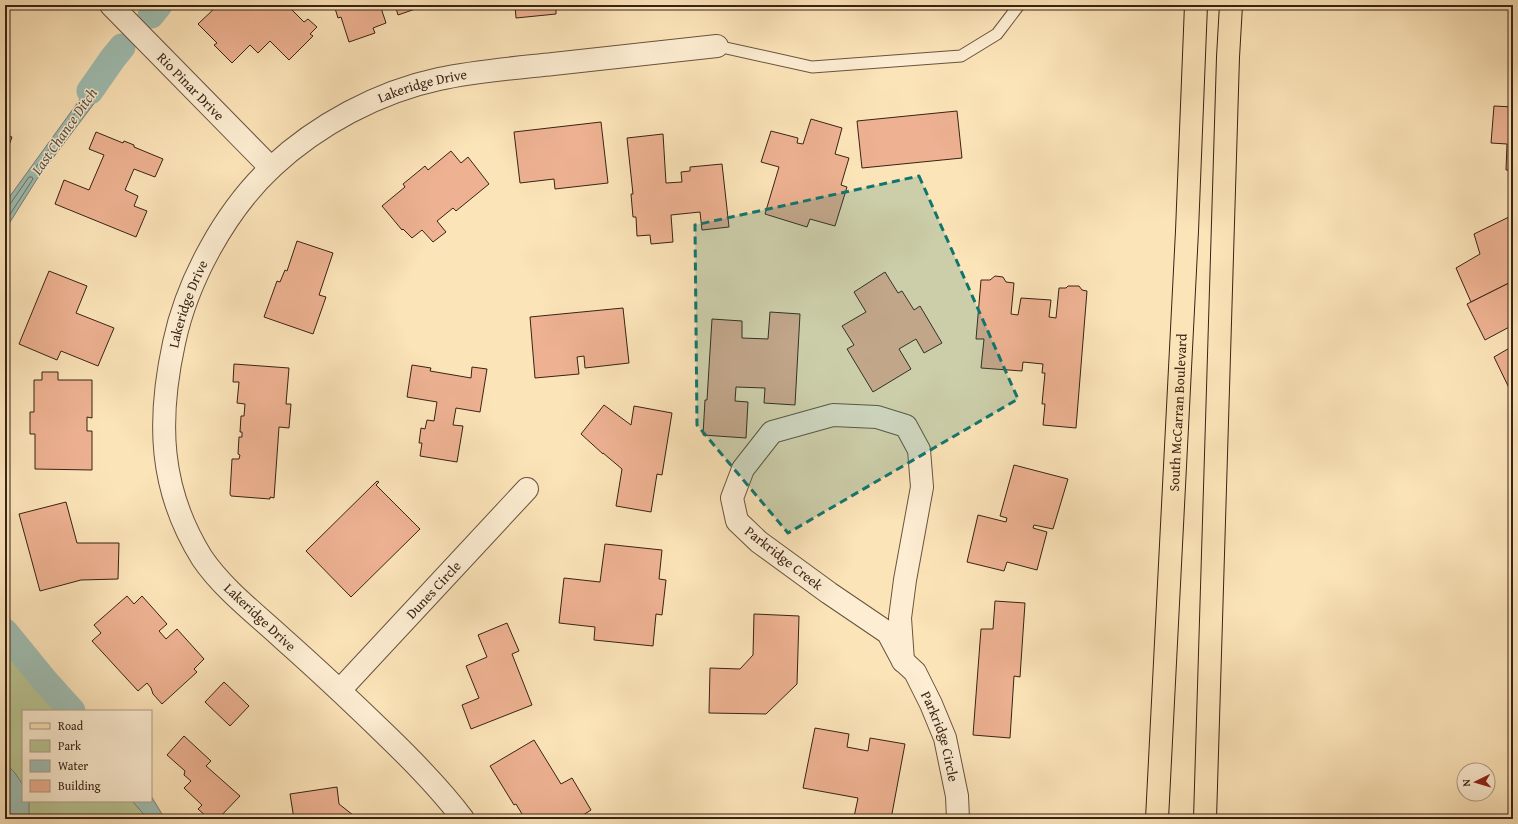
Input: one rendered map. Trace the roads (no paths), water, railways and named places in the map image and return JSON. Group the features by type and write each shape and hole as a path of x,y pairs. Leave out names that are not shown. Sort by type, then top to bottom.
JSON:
{"main road":[{"name":"South McCarran Boulevard","path":"1157,819 1187,231 1196,5"},
{"path":"1205,819 1228,57 1231,5"}],"street":[{"name":"Rio Pinar Drive","path":"111,5 271,168"},
{"name":"Lakeridge Drive","path":"463,819 428,776 340,690 228,588 204,561 187,531 174,499 165,462 164,418 167,373 177,327 193,284 213,243 236,210 271,168 308,138 351,111 393,92 437,79 487,71 717,46"},
{"name":"Parkridge Creek","path":"833,415 876,417 906,426 919,450 922,488 905,580 900,618 904,661 888,633 829,593 759,542 737,521 732,498 743,469 772,432 833,415"},
{"name":"Dunes Circle","path":"340,690 527,489"},
{"name":"Parkridge Circle","path":"904,661 915,672 931,704 945,738 957,796 958,819"}],"lane":[{"path":"717,46 812,67 961,56 997,34 1019,5"}],"water":[{"path":"150,5 168,5 158,17 148,8"},
{"path":"110,58 120,69 37,179 5,230 5,203"},
{"path":"5,634 26,654 78,710 56,710 5,653"},
{"path":"5,763 15,773 22,784 22,802 29,802 29,814 22,819 5,819"},
{"path":"152,798 165,819 148,819 133,802 152,802"}],"waterway":[{"name":"Last Chance Ditch","path":"151,15 159,5"},
{"name":"Last Chance Ditch","path":"90,91 122,47"},
{"name":"Last Chance Ditch","path":"5,632 71,710"}]}
